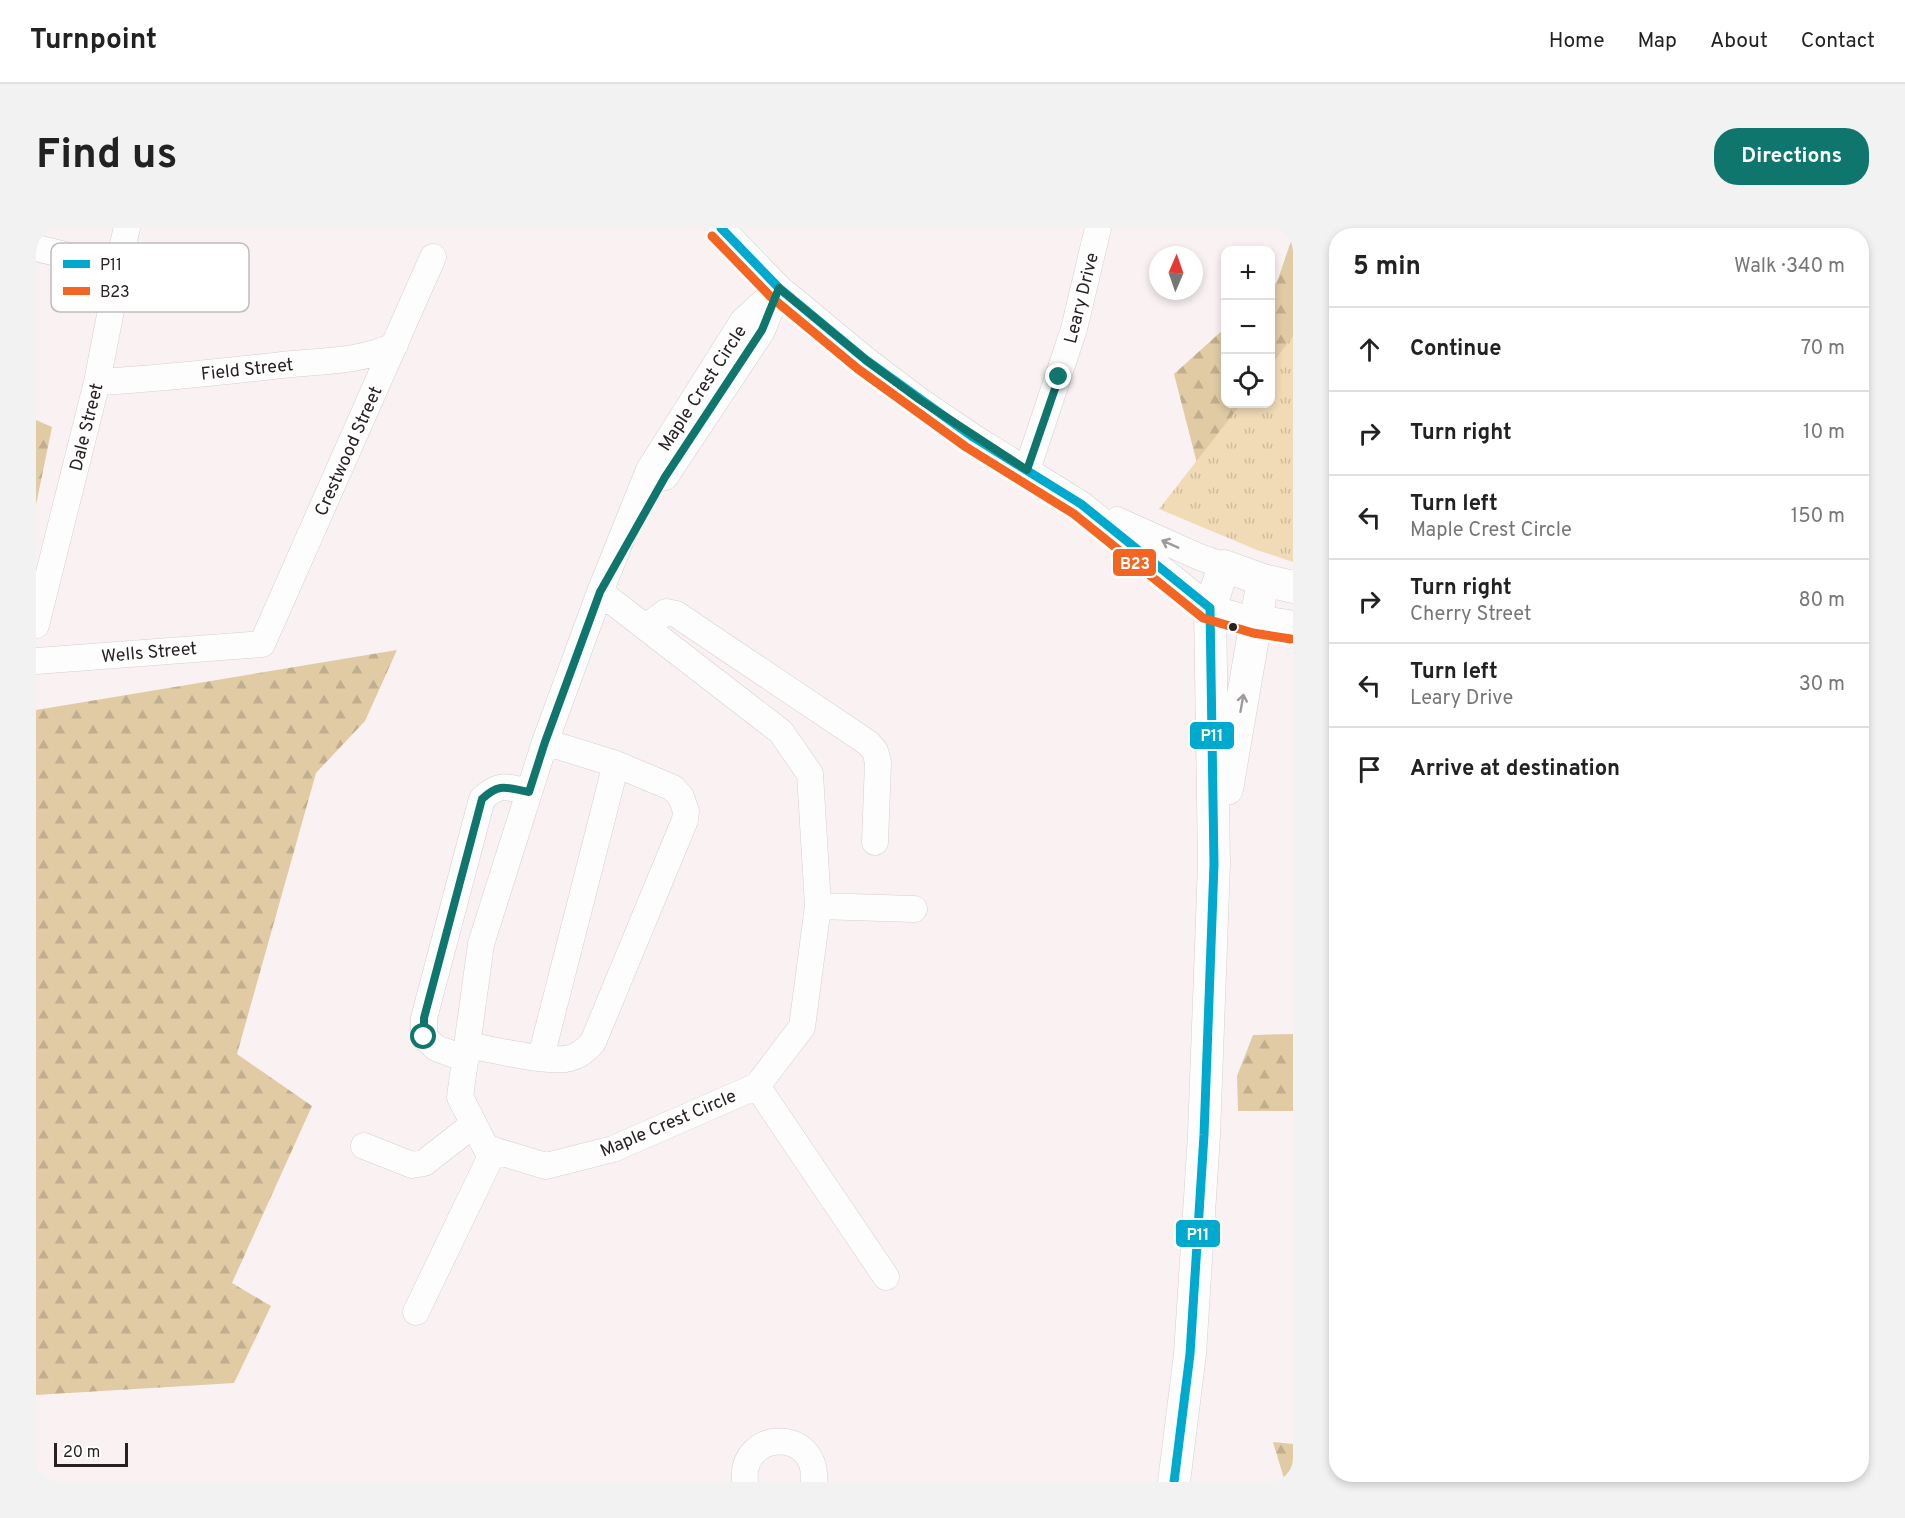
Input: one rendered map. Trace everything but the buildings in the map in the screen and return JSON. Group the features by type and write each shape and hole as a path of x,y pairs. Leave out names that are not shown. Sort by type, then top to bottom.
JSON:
{"main road":[{"path":"1174,1482 1193,1320 1204,1135 1214,864 1210,608 1224,566 1263,580 1293,587"},
{"path":"1214,864 1263,580"},
{"path":"1256,621 1293,627"}],"street":[{"name":"Dale Street","path":"123,243 127,228"},
{"path":"721,228 779,288 866,360 920,400 1081,504 1210,608 1256,621"},
{"name":"Leary Drive","path":"1027,470 1074,329 1098,228"},
{"path":"36,248 51,252"},
{"name":"Crestwood Street","path":"262,644 433,257"},
{"name":"Maple Crest Circle","path":"600,592 647,626 781,732 810,774 818,906 802,1027 757,1086 612,1149 546,1166 486,1148 460,1097 481,944 545,742 600,592 665,477 762,330 779,288"},
{"name":"Dale Street","path":"36,625 97,382 111,312"},
{"name":"Field Street","path":"97,382 338,360 386,350 395,345"},
{"path":"1081,504 1224,566"},
{"path":"647,626 666,612 676,614 868,743 875,751 878,762 875,842"},
{"name":"Wells Street","path":"36,661 262,644"},
{"path":"529,792 500,786 491,790 482,799 424,1018 424,1037 436,1048 552,1060 571,1058 586,1050 593,1042 686,820 686,811 681,797 674,788 616,765 545,742"},
{"path":"540,1058 616,765"},
{"path":"818,906 914,909"},
{"path":"757,1086 886,1277"},
{"path":"364,1146 412,1165 424,1163 474,1124"},
{"path":"416,1312 494,1150"},
{"path":"745,1482 747,1464 755,1451 769,1442 784,1441 799,1446 810,1458 814,1482"}],"green space":[{"path":"1293,235 1293,400 1201,479 1174,374 1221,332 1221,408 1275,408 1275,284"},
{"path":"1293,336 1293,562 1257,550 1159,509 1238,408 1275,408 1275,360"},
{"path":"36,420 52,427 36,505"},
{"path":"397,650 365,721 316,773 237,1054 312,1106 232,1283 271,1306 234,1383 36,1395 36,710"},
{"path":"1293,1034 1293,1111 1238,1111 1237,1076 1253,1035"},
{"path":"1273,1442 1293,1444 1293,1482 1285,1482"}],"transit line":[{"name":"P11","path":"721,228 779,288 866,360 973,437 1081,504 1210,608 1214,864 1204,1135 1190,1354 1174,1482"},
{"name":"B23","path":"712,236 771,297 858,369 966,447 1074,514 1203,618 1253,633 1291,639"}],"route":[{"path":"424,1037 424,1018 482,799 491,790 500,786 529,792 600,592 665,477 762,330 779,288 866,360 920,400 1027,470 1059,377"}]}
